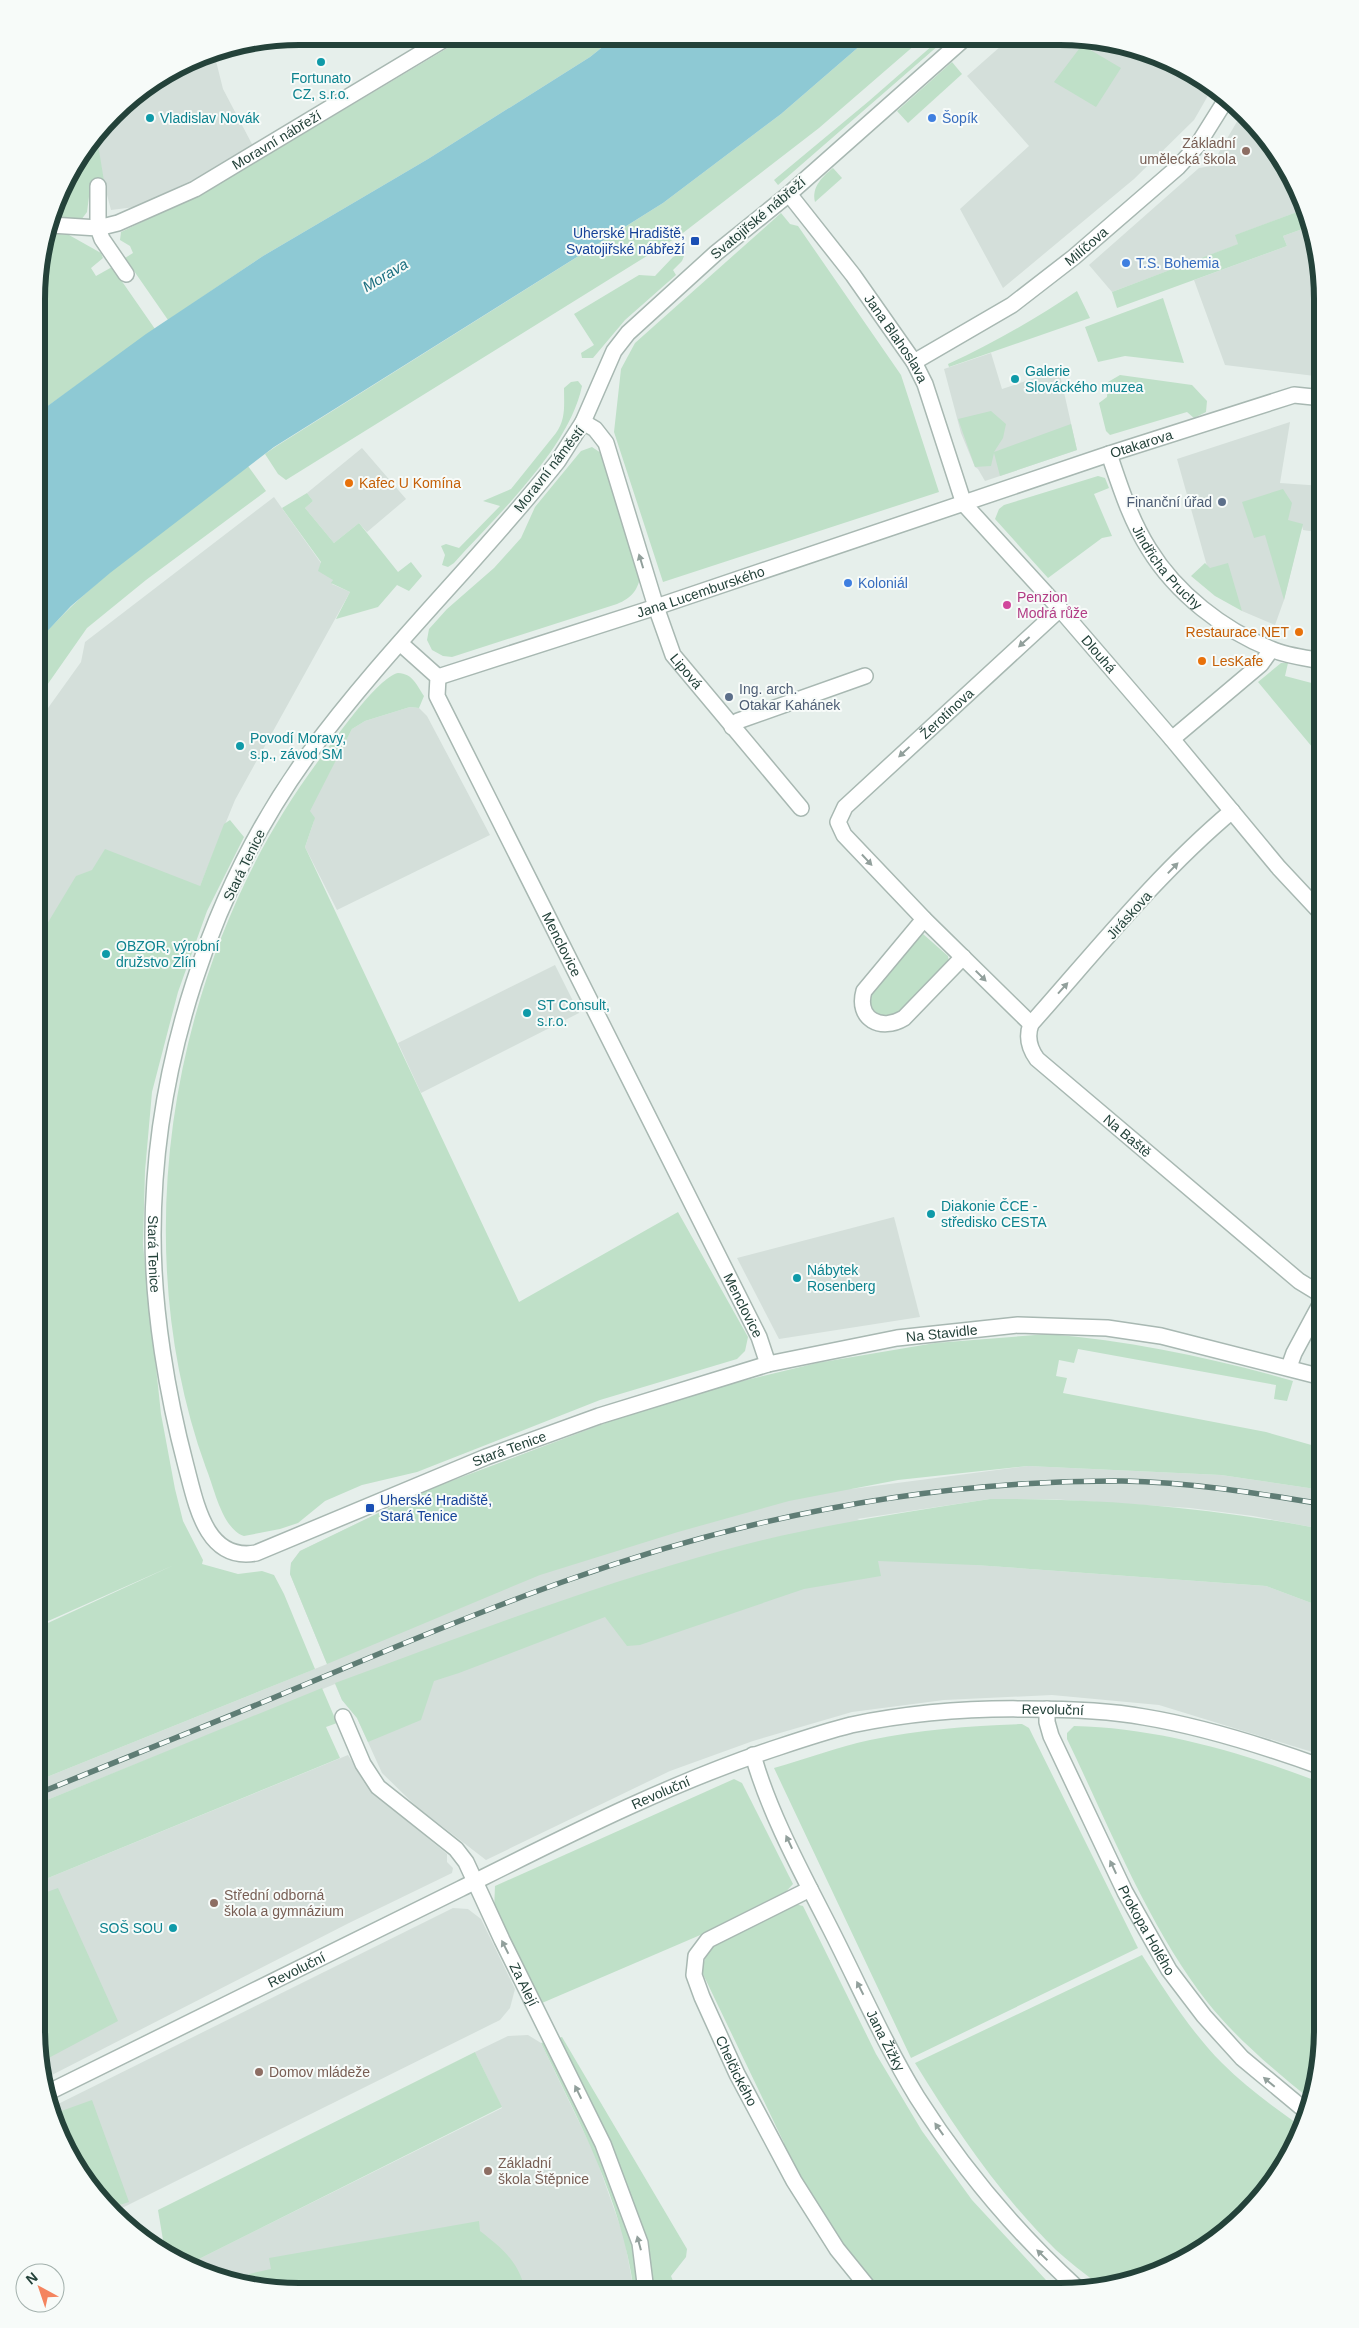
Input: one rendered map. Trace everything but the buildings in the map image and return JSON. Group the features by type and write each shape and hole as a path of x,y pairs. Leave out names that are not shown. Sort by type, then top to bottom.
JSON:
{"street":[{"name":"Moravní nábřeží","path":"56,225 98,228 118,224 195,189 435,45"},
{"name":"Svatojiřské nábřeží","path":"583,422 602,376 620,342 716,253 789,194 957,45"},
{"name":"Milíčova","path":"914,362 1012,305 1074,257 1178,167 1197,146 1223,104"},
{"path":"98,186 98,228 102,239 126,274"},
{"name":"Jana Blahoslava","path":"789,194 853,275 914,362 925,384 964,504"},
{"name":"Otakarova","path":"964,504 1109,454 1294,395 1314,397"},
{"name":"Moravní náměstí","path":"400,643 542,481 558,461 583,422 595,429 606,443 656,607"},
{"name":"Jindřicha Pruchy","path":"1109,454 1137,526 1149,549 1165,570 1204,610 1242,635 1271,650 1314,659"},
{"name":"Jana Lucemburského","path":"438,677 656,607 964,504"},
{"name":"Dlouhá","path":"964,504 1060,609 1314,906"},
{"name":"Lipová","path":"656,607 673,655 801,808"},
{"name":"Žerotínova","path":"924,919 844,835 838,822 845,807 1060,609"},
{"path":"400,643 438,677"},
{"name":"Stará Tenice","path":"400,643 329,728 289,783 262,827 233,880 189,1002 171,1072 158,1145 154,1218 155,1277 176,1428 192,1486 207,1529 224,1550 238,1555 269,1548 486,1457 568,1426"},
{"path":"1172,739 1261,664 1271,650"},
{"path":"732,727 738,721 865,676"},
{"name":"Menclovice","path":"438,677 437,696 759,1337 768,1364"},
{"name":"Jiráskova","path":"1031,1024 1144,898 1208,831 1232,811"},
{"path":"963,957 904,1018 894,1024 887,1025 870,1019 864,1008 862,998 864,991 924,919 963,957 1031,1024"},
{"name":"Na Baště","path":"1031,1024 1028,1035 1029,1046 1037,1059 1299,1281 1314,1290"},
{"path":"1289,1367 1294,1353 1314,1316"},
{"name":"Na Stavidle","path":"568,1426 677,1390 804,1355 912,1335 987,1327 1041,1325 1107,1328 1161,1336 1314,1375"},
{"name":"Prokopa Holého","path":"1046,1709 1047,1722 1055,1745 1125,1892 1169,1970 1204,2016 1242,2058 1302,2108"},
{"name":"Revoluční","path":"53,2090 475,1882 665,1791 753,1756 849,1726 888,1718 960,1711 1092,1710 1143,1716 1202,1729 1314,1764"},
{"name":"Za Alejí","path":"343,1717 363,1764 378,1787 456,1849 466,1862 603,2144 640,2243 645,2283"},
{"name":"Jana Žižky","path":"753,1756 764,1788 810,1889 900,2067 936,2125 977,2182 1016,2228 1071,2282"},
{"name":"Chelčického","path":"810,1889 708,1940 696,1956 694,1975 737,2074 789,2172 832,2242 865,2283"}],"shaded area":[{"path":"1002,45 1093,47 1142,58 1172,71 1209,93 1194,120 1134,179 1003,288 960,209 1029,146 967,76"},
{"path":"215,59 223,89 253,146 203,175 135,207 111,210 102,176 98,143 119,119 144,97 172,79"},
{"path":"1239,118 1262,144 1280,172 1299,211 1236,235 1239,244 1112,292 1089,265 1199,168 1211,166"},
{"path":"1304,228 1309,249 1314,299 1314,376 1225,365 1194,280 1287,246 1283,236"},
{"path":"991,353 1002,389 1059,370 1077,450 985,481 975,467 961,433 944,369"},
{"path":"1290,422 1280,483 1314,485 1314,532 1303,530 1302,526 1284,600 1275,625 1242,611 1207,566 1177,459"},
{"path":"362,448 406,499 367,532 359,523 334,543 305,508 313,501 307,493"},
{"path":"274,497 333,580 332,584 350,592 235,800 200,886 45,964 45,712 81,662 85,642"},
{"path":"410,707 419,708 427,716 490,835 337,910 305,847 314,821 309,811 352,729 365,721"},
{"path":"555,965 579,1013 421,1093 398,1043"},
{"path":"894,1217 920,1317 779,1339 737,1258"},
{"path":"619,1418 851,1489 1028,1466 1221,1475 1314,1489 1314,1527 1253,1516 1190,1508 1050,1499 990,1499 857,1519 976,1565 1266,1586 1314,1604 1314,1753 1159,1705 1052,1695 944,1700 852,1712 753,1741 670,1771 486,1860 417,1807 382,1773 357,1718 342,1700 335,1684 45,1801 45,1778 327,1664 290,1574 291,1563 300,1551 422,1492"},
{"name":"Střední odborná škola a gymnázium","path":"348,1755 371,1791 447,1854 447,1862 453,1868 452,1873 349,1923 50,2076 45,2029 45,1879"},
{"name":"Domov mládeže","path":"453,1908 468,1909 481,1919 515,1989 510,2008 500,2020 119,2209 97,2184 79,2156 64,2126 56,2105"},
{"name":"Základní škola Štěpnice","path":"528,2035 541,2043 595,2155 624,2237 633,2283 299,2283 249,2278 217,2270 195,2261 502,2108 475,2052 508,2036"}],"green space":[{"path":"453,45 605,45 590,57 428,159 263,256 168,320 125,258 133,253 130,246 120,240 121,232 209,190"},
{"path":"861,45 915,45 819,128 679,236 286,480 278,474 265,454 663,203 781,114"},
{"path":"933,45 939,45 778,185 774,180"},
{"path":"1081,46 1121,68 1096,107 1054,82"},
{"path":"952,62 962,74 908,123 897,111"},
{"path":"98,143 104,181 90,189 87,212 81,220 58,217 79,172"},
{"path":"833,168 842,178 815,202 816,187 822,178"},
{"path":"1299,211 1304,228 1283,236 1287,246 1117,308 1112,292 1238,244 1235,235"},
{"path":"781,213 790,224 798,226 901,375 939,492 663,582 614,432 621,369 635,343"},
{"path":"54,234 69,235 101,253 103,258 91,268 96,276 112,267 155,329 45,408 45,299 47,266"},
{"path":"686,251 682,261 673,270 676,275 625,320 593,358 582,358 581,353 594,345 574,314 639,275 655,276 673,257"},
{"path":"1077,291 1090,318 949,367 948,364 1014,330"},
{"path":"1163,298 1184,363 1125,356 1098,362 1085,327"},
{"path":"1120,375 1192,385 1207,401 1206,412 1194,418 1187,412 1110,435 1106,431 1099,403 1107,397 1108,382"},
{"path":"578,381 582,386 574,410 562,434 547,457 510,503 454,563 448,567 442,565 445,555 441,546 446,544 459,548 500,506 483,501 511,489 556,433 563,417 564,388 571,382"},
{"path":"991,411 1006,424 1003,438 994,452 1071,424 1077,450 1000,476 994,453 991,466 975,467 958,419"},
{"path":"592,447 601,453 641,574 634,593 617,604 452,657 443,656 432,650 427,640 429,629 447,609 494,568 521,538 535,507 581,451"},
{"path":"248,466 266,491 146,580 87,628 45,688 45,634 112,570"},
{"path":"1098,476 1105,478 1109,488 1094,494 1112,536 1102,538 1048,578 995,519 999,509 1004,505"},
{"path":"1283,489 1292,503 1288,520 1303,524 1284,600 1265,535 1254,538 1242,502"},
{"path":"307,493 313,501 305,508 334,543 359,523 398,572 411,562 422,576 409,591 397,585 378,607 336,619 350,592 331,583 333,580 318,571 321,562 282,508"},
{"path":"1205,563 1210,568 1228,563 1242,611 1215,596 1191,576"},
{"path":"1281,663 1288,663 1285,676 1314,684 1314,749 1258,682"},
{"path":"398,673 411,678 424,696 419,708 410,707 365,721 352,729 310,811 315,818 305,847 519,1302 678,1212 748,1337 745,1351 737,1359 600,1400 417,1472 362,1485 325,1501 298,1523 280,1529 244,1536 236,1532 224,1516 206,1468 181,1379 168,1286 167,1192 177,1098 198,1006 230,917 271,833 322,756 358,709 379,685"},
{"path":"230,820 244,837 207,911 178,992 152,1092 145,1171 143,1245 161,1414 183,1521 203,1560 202,1564 238,1574 262,1571 274,1575 284,1594 315,1669 45,1778 45,1624 174,1565 45,1622 45,927 76,876 92,870 105,849 200,886 224,824"},
{"path":"923,934 948,956 949,962 907,1008 887,1019 874,1010 870,995 917,938"},
{"path":"1048,1334 1079,1337 1172,1351 1293,1381 1287,1401 1274,1399 1276,1385 1078,1349 1074,1363 1059,1360 1056,1376 1067,1378 1063,1393 1266,1432 1314,1446 1314,1489 1221,1475 1028,1466 898,1480 789,1501 678,1532 540,1575 327,1664 290,1574 291,1563 300,1551 422,1492 619,1418 718,1387 817,1363 935,1343"},
{"path":"990,1499 1074,1500 1199,1510 1314,1528 1314,1604 1266,1586 975,1565 878,1561 881,1576 804,1589 640,1645 627,1646 605,1617 434,1681 421,1720 368,1742 357,1718 342,1700 335,1683 577,1596 675,1564 757,1541 890,1515"},
{"path":"322,1688 337,1723 326,1727 340,1758 45,1879 45,1801"},
{"path":"1022,1724 1029,1728 1138,1948 911,2058 774,1768 846,1746 889,1736 946,1729"},
{"path":"1074,1726 1106,1728 1169,1737 1231,1752 1314,1780 1314,2029 1312,2062 1305,2095 1231,2029 1208,2003 1187,1974 1131,1876 1067,1739 1067,1733"},
{"path":"734,1779 742,1783 793,1884 782,1896 705,1933 542,2003 494,1911 495,1886"},
{"path":"58,1888 118,2021 47,2059 45,2029 45,1893"},
{"path":"795,1904 803,1906 876,2054 922,2131 972,2200 1049,2283 871,2283 845,2251 780,2147 784,2143 702,1972 707,1953 711,1947 728,1934"},
{"path":"1142,1955 1179,2011 1211,2051 1251,2089 1296,2123 1280,2156 1262,2184 1240,2209 1215,2231 1187,2249 1157,2264 1142,2270 1094,2281 1056,2250 1016,2207 946,2113 915,2063"},
{"path":"562,2037 687,2249 686,2257 671,2276 674,2283 633,2283 620,2226 610,2194 598,2163 541,2043"},
{"path":"475,2052 502,2107 195,2261 164,2244 158,2210"},
{"path":"92,2100 129,2202 116,2206 97,2184 79,2156 58,2112"},
{"path":"479,2221 480,2231 508,2256 519,2271 523,2283 299,2283 266,2281 236,2275 249,2277 249,2274 271,2269 269,2258"}],"water":[{"name":"Morava","path":"605,45 861,45 781,114 663,203 274,447 110,573 71,606 45,634 45,408 146,334 263,256 428,159 590,57"}],"railway":[{"path":"45,1791 498,1606 635,1558 771,1521 841,1506 910,1495 1051,1482 1122,1481 1172,1483 1314,1503"}],"place":[{"name":"Fortunato CZ, s.r.o.","path":"321,62"},
{"name":"Vladislav Novák","path":"150,118"},
{"name":"Šopík","path":"932,118"},
{"name":"Základní umělecká škola","path":"1246,151"},
{"name":"Uherské Hradiště, Svatojiřské nábřeží","path":"695,241"},
{"name":"T.S. Bohemia","path":"1126,263"},
{"name":"Galerie Slováckého muzea","path":"1015,379"},
{"name":"Kafec U Komína","path":"349,483"},
{"name":"Finanční úřad","path":"1222,502"},
{"name":"Koloniál","path":"848,583"},
{"name":"Penzion Modrá růže","path":"1007,605"},
{"name":"Restaurace NET","path":"1299,632"},
{"name":"LesKafe","path":"1202,661"},
{"name":"Ing. arch. Otakar Kahánek","path":"729,697"},
{"name":"Povodí Moravy, s.p., závod SM","path":"240,746"},
{"name":"OBZOR, výrobní družstvo Zlín","path":"106,954"},
{"name":"ST Consult, s.r.o.","path":"527,1013"},
{"name":"Diakonie ČCE - středisko CESTA","path":"931,1214"},
{"name":"Nábytek Rosenberg","path":"797,1278"},
{"name":"Uherské Hradiště, Stará Tenice","path":"370,1508"},
{"name":"Střední odborná škola a gymnázium","path":"214,1903"},
{"name":"SOŠ SOU","path":"173,1928"},
{"name":"Domov mládeže","path":"259,2072"},
{"name":"Základní škola Štěpnice","path":"488,2171"}]}
